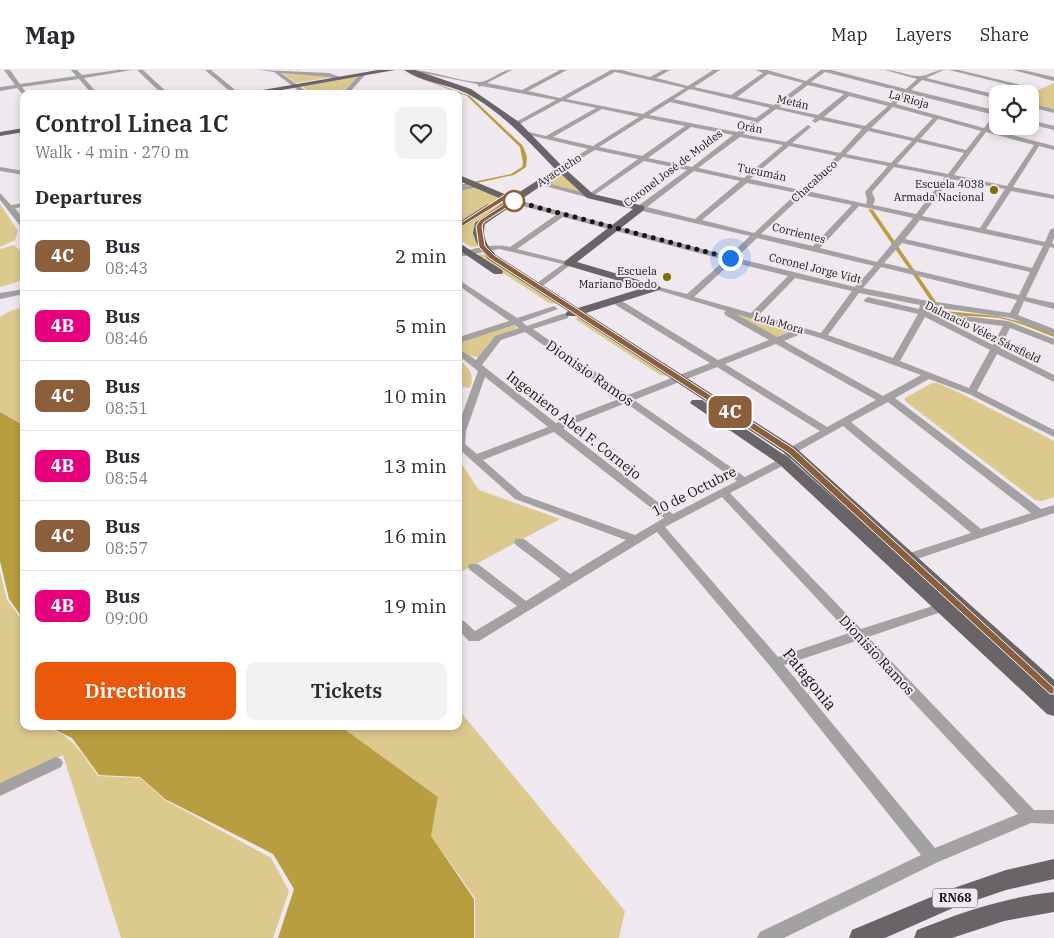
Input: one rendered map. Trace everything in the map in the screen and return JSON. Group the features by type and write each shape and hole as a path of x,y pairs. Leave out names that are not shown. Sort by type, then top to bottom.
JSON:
{"main road":[{"path":"267,90 386,70"},
{"path":"408,70 437,77 468,91 488,103 516,124 560,169 590,196"},
{"path":"0,134 20,131"},
{"name":"Ayacucho","path":"462,224 539,183 560,169"},
{"path":"466,181 509,199"},
{"name":"Corrientes","path":"590,196 641,208"},
{"name":"Ayacucho","path":"488,248 478,230 480,223 509,199"},
{"name":"Coronel José de Moldes","path":"569,263 641,208"},
{"path":"488,248 492,257 537,286 565,312"},
{"path":"462,251 565,312 787,456 951,605 1054,691"},
{"name":"Lola Mora","path":"569,263 655,288"},
{"path":"565,312 655,288"},
{"path":"951,605 1054,709"},
{"name":"RN68","path":"860,938 956,897 1006,880 1054,869"},
{"name":"RN68","path":"925,938 972,919 1037,903 1054,902"}],"street":[{"path":"7,70 21,90"},
{"path":"74,70 92,90"},
{"path":"0,89 129,70"},
{"path":"140,70 162,90"},
{"path":"208,70 232,90"},
{"path":"263,70 329,75 340,78"},
{"path":"327,70 340,78"},
{"name":"Orán","path":"412,70 437,77 481,84 1054,197"},
{"path":"437,77 458,70"},
{"path":"468,91 509,70"},
{"path":"522,92 564,70"},
{"path":"516,124 615,70"},
{"name":"Metán","path":"615,70 690,87 771,110 968,152"},
{"path":"652,78 667,70"},
{"name":"Ayacucho","path":"560,169 717,70"},
{"name":"La Rioja","path":"759,70 1054,148"},
{"path":"824,70 989,111"},
{"name":"Coronel José de Moldes","path":"641,208 824,70"},
{"path":"888,70 989,95"},
{"name":"Chacabuco","path":"688,297 842,155 866,129 921,78 941,70"},
{"path":"952,70 1017,85"},
{"path":"1016,70 1054,80"},
{"path":"275,71 302,90"},
{"path":"731,98 767,72"},
{"path":"348,90 362,74"},
{"path":"1047,83 1054,80"},
{"path":"697,221 786,144 848,94"},
{"path":"669,100 759,119"},
{"path":"1039,107 1054,110"},
{"path":"547,138 600,108"},
{"path":"869,206 872,200 868,192 937,117"},
{"path":"823,336 989,124"},
{"path":"1039,124 1054,128"},
{"path":"590,196 690,125"},
{"name":"Tucumán","path":"524,133 1050,245"},
{"path":"982,230 1037,144"},
{"path":"0,169 20,172"},
{"name":"Corrientes","path":"539,183 590,196"},
{"path":"0,194 20,220"},
{"path":"509,199 728,260"},
{"path":"816,249 857,204"},
{"path":"10,207 20,206"},
{"name":"Corrientes","path":"641,208 1054,306"},
{"path":"512,249 561,215"},
{"path":"972,392 1011,320 1020,298 1050,245 1054,230"},
{"path":"897,244 1035,271"},
{"path":"462,251 488,248"},
{"name":"Lola Mora","path":"488,248 512,249 569,263"},
{"name":"Dalmacio Vélez Sársfield","path":"728,260 923,313 1054,379"},
{"name":"Coronel José de Moldes","path":"537,286 569,263"},
{"path":"753,316 791,277"},
{"name":"Dionisio Ramos","path":"462,284 745,482"},
{"name":"Lola Mora","path":"655,288 823,336 895,362 972,392 1054,433"},
{"path":"0,296 20,292"},
{"name":"Coronel Jorge Vidt","path":"855,293 932,304 1011,320 1054,332"},
{"path":"614,300 827,431"},
{"path":"712,304 887,399 1040,514"},
{"path":"895,362 923,313 932,304"},
{"path":"462,339 516,322 565,312"},
{"path":"462,428 479,368 498,338 527,329 565,312"},
{"path":"923,313 1011,320 1054,342"},
{"path":"475,459 803,330"},
{"name":"Ingeniero Abel F. Cornejo","path":"462,354 672,519"},
{"name":"10 de Octubre","path":"462,627 474,638 658,526 745,482 827,431 929,375"},
{"path":"844,422 980,534"},
{"path":"462,447 519,497 637,540"},
{"name":"Dionisio Ramos","path":"724,493 1030,816"},
{"path":"901,560 1054,509"},
{"name":"Patagonia","path":"658,526 775,664 932,857"},
{"path":"520,542 570,580"},
{"path":"474,567 526,607"},
{"path":"775,664 951,605"},
{"path":"0,790 56,763"},
{"path":"766,938 932,857 1030,816 1054,817"}],"shaded area":[{"path":"398,70 453,90 451,90"},
{"path":"282,73 332,77 296,83"},
{"path":"357,78 345,90 307,90 302,86"},
{"path":"1054,83 1054,109 1039,105 1039,90"},
{"path":"462,93 470,96 523,146 527,157 526,167 514,175 462,186 462,184 511,174 522,167 523,163 520,147"},
{"path":"561,172 585,193 544,183"},
{"path":"476,188 497,197 497,200 462,220 462,190"},
{"path":"498,203 505,203 481,220 479,246 471,247 462,241 462,226"},
{"path":"0,204 18,231 15,240 0,247"},
{"path":"868,209 873,210 939,306 945,311 997,316 1021,322 1054,334 1054,337 1027,326 999,318 958,315 942,311 935,307"},
{"path":"14,245 20,250 20,281 0,287 0,249"},
{"path":"480,254 485,255 557,304 549,303 477,256"},
{"path":"20,308 20,422 0,412 0,317"},
{"path":"730,311 796,329 776,337"},
{"path":"579,317 667,376 660,375 575,319"},
{"path":"513,325 517,328 492,339 479,357 469,356 462,350 462,341"},
{"path":"462,362 471,375 470,388 462,387"},
{"path":"932,383 937,383 960,393 1054,441 1054,497 1042,501 1035,500 905,401 905,398"},
{"path":"0,412 20,423 20,614 9,599 0,561"},
{"path":"462,464 479,490 560,519 462,571"},
{"path":"0,571 7,600 20,618 20,730 52,730 60,733 76,746 98,776 140,778 165,800 271,858 289,891 273,938 121,938 63,755 0,784"},
{"path":"462,714 625,911 619,938 475,938 475,898 431,836 438,797 346,730 462,730"},
{"path":"55,730 346,730 438,797 431,836 474,899 474,938 278,938 294,889 273,854 165,799 140,777 99,775 72,738"}],"bus line":[{"name":"4C","path":"462,224 504,197 514,201 480,223 478,230 482,247 492,257 791,451 1054,691"}],"place":[{"name":"Escuela 4038 Armada Nacional","path":"994,190"},
{"name":"Escuela Mariano Boedo","path":"667,277"}],"route":[{"path":"514,201 614,229 730,258"}]}
